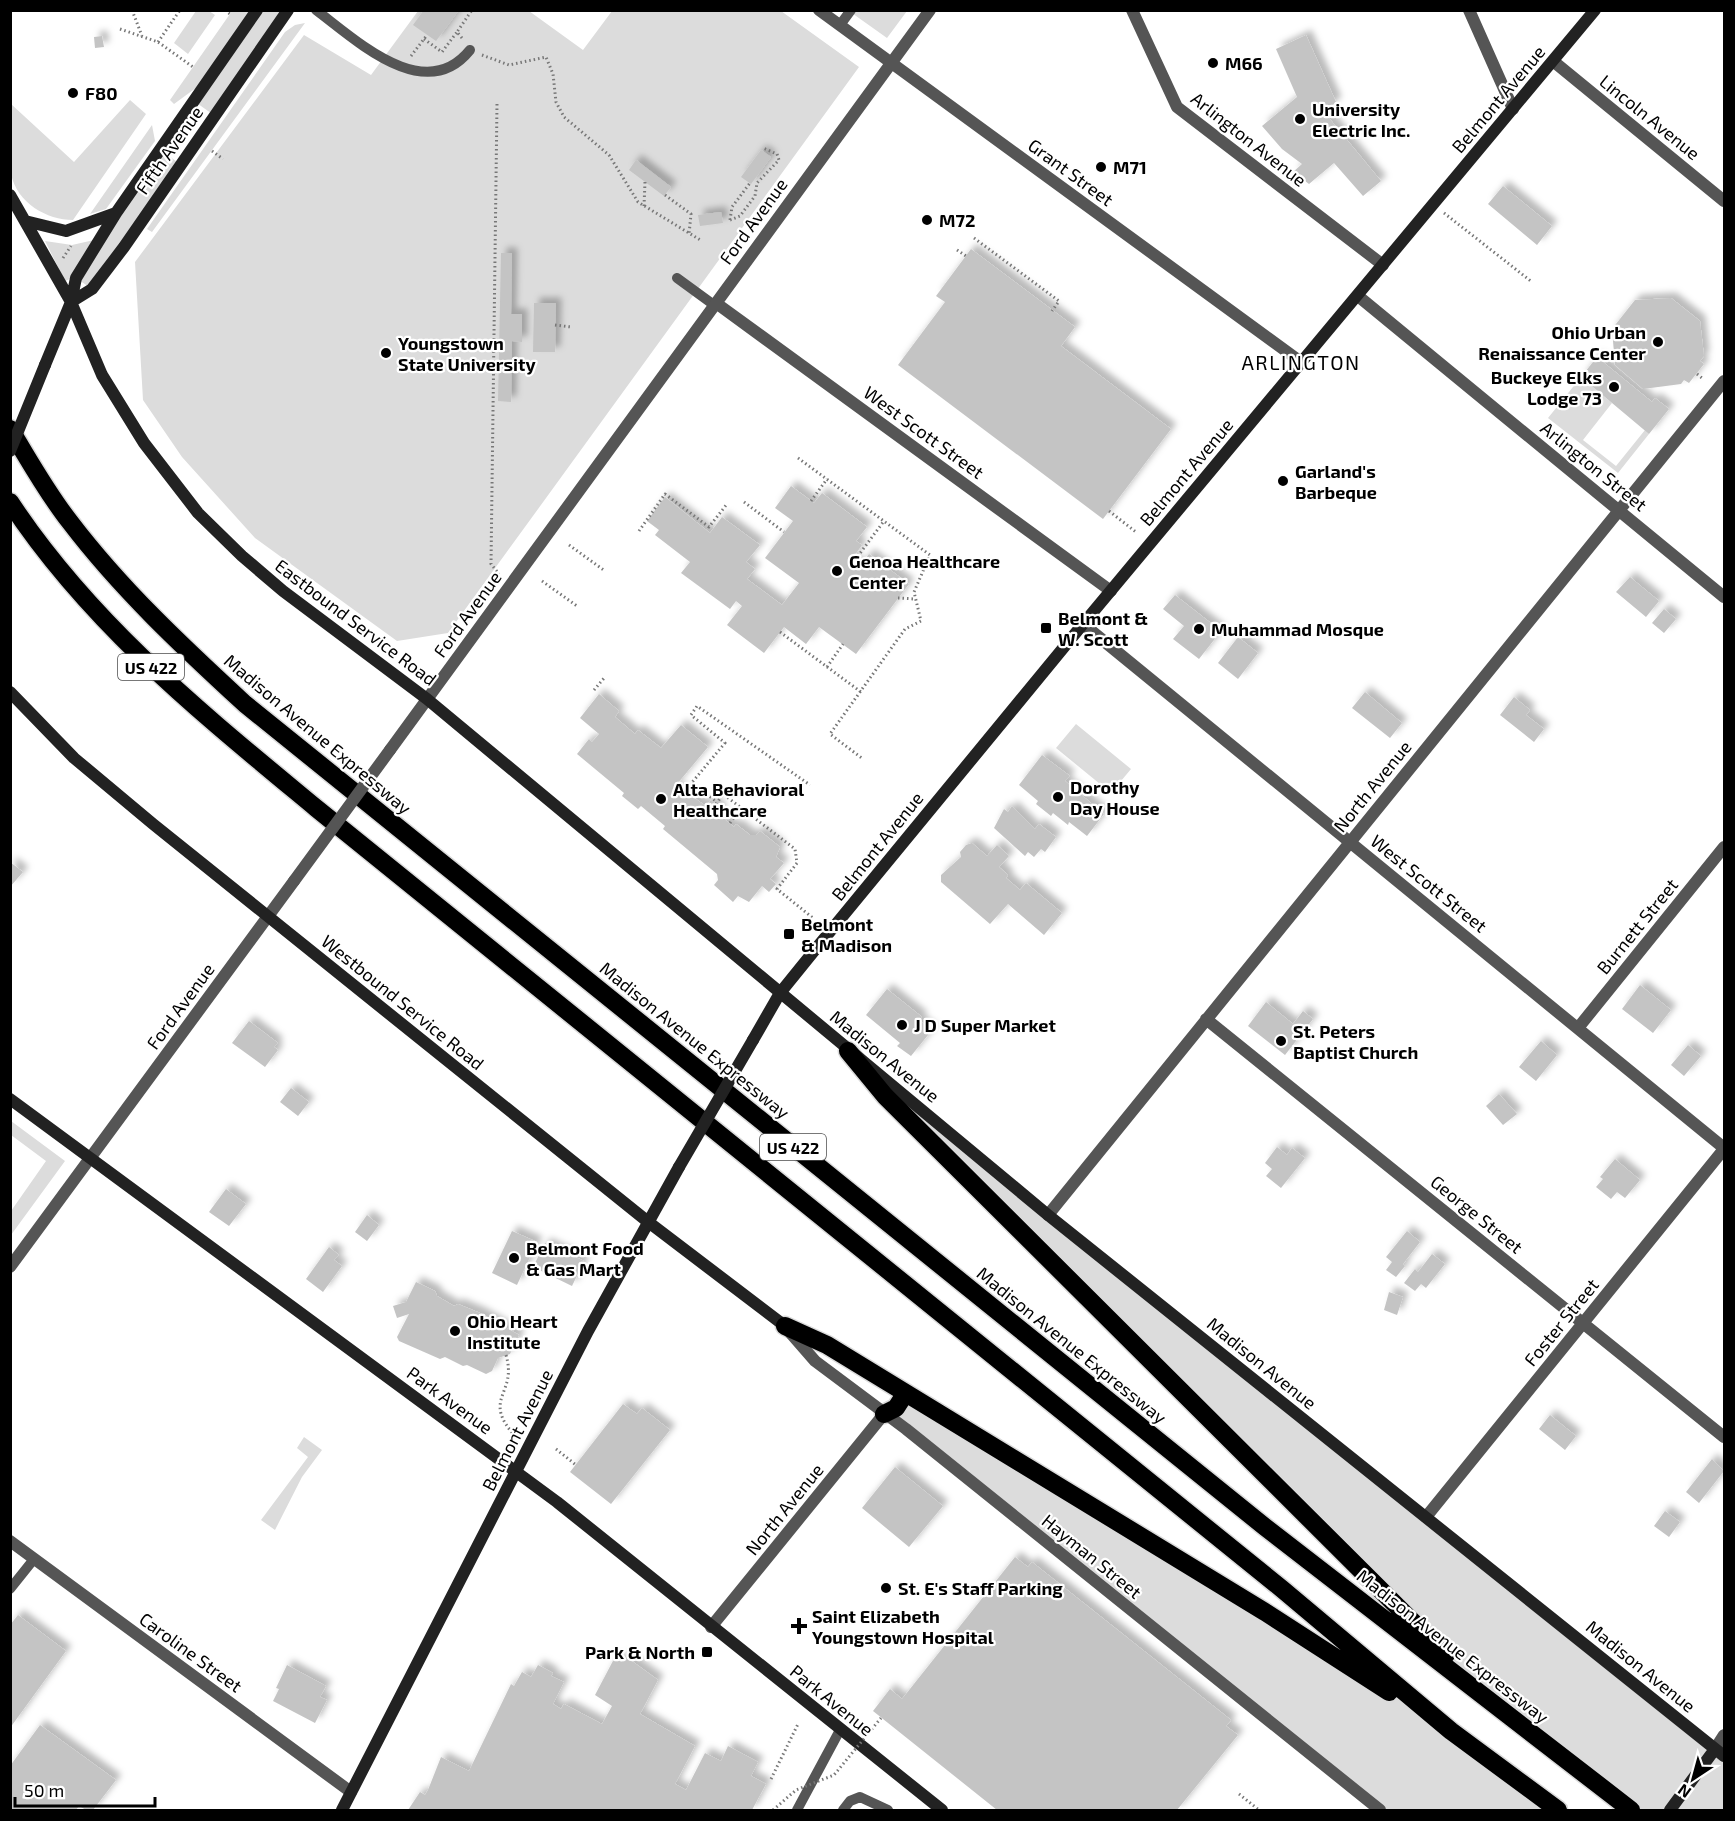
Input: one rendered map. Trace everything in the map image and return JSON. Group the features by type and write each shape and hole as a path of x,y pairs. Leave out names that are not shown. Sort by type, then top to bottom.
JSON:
{"highway":[{"name":"Madison Avenue Expressway","path":"10,429 45,487 95,555 164,630 245,704 1265,1527 1630,1810"},
{"name":"US 422","path":"10,502 84,598 174,690 316,808 1282,1589 1451,1731 1558,1810"},
{"path":"848,1051 885,1096 1502,1711"},
{"path":"785,1326 827,1345 1265,1612 1451,1731"},
{"path":"884,1414 896,1408 905,1394"}],"main road":[{"name":"Fifth Avenue","path":"10,451 71,302 76,278 116,213 257,10"},
{"name":"Fifth Avenue","path":"71,302 92,289 124,247 288,10"},
{"name":"Belmont Avenue","path":"342,1810 647,1221 780,993 1083,624 1595,10"},
{"name":"Eastbound Service Road","path":"10,195 71,302 102,375 144,443 198,513 242,556 283,591 427,699 780,993"},
{"path":"25,221 66,231 116,213"},
{"name":"Westbound Service Road","path":"10,692 74,758 647,1221 785,1326"},
{"name":"Madison Avenue","path":"780,993 848,1051 898,1088 1048,1215 1720,1752"},
{"name":"Park Avenue","path":"10,1099 516,1472 942,1810"},
{"path":"1670,1810 1688,1786 1720,1752"}],"street":[{"name":"Grant Street","path":"819,10 1301,362"},
{"name":"Ford Avenue","path":"10,1267 930,10"},
{"name":"Arlington Avenue","path":"1132,10 1177,107 1383,265"},
{"path":"1469,10 1514,109"},
{"name":"Lincoln Avenue","path":"1553,61 1725,201"},
{"name":"Arlington Street","path":"1358,296 1725,597"},
{"name":"West Scott Street","path":"715,304 1111,591"},
{"name":"North Avenue","path":"1048,1215 1725,381"},
{"name":"West Scott Street","path":"1083,624 1725,1148"},
{"name":"Burnett Street","path":"1578,1028 1725,847"},
{"name":"George Street","path":"1206,1019 1725,1437"},
{"name":"Foster Street","path":"1426,1517 1725,1148"},
{"name":"Hayman Street","path":"785,1326 815,1361 1380,1810"},
{"name":"North Avenue","path":"711,1627 884,1414"},
{"name":"Caroline Street","path":"10,1541 351,1792"},
{"path":"1720,1752 1725,1735"}],"lane":[{"path":"316,10 383,59 404,68 436,72 463,59 470,50"},
{"path":"840,26 851,10"},
{"path":"677,278 715,304"},
{"path":"10,1589 34,1558"},
{"path":"797,1810 840,1730"},
{"path":"843,1810 850,1802 860,1797 888,1810"}],"path":[{"path":"132,10 142,36"},
{"path":"158,42 180,10"},
{"path":"225,10 230,14"},
{"path":"424,39 442,52 472,10"},
{"path":"120,29 158,42 193,67"},
{"path":"457,32 470,50 509,65 546,57 553,74 556,102 564,117 609,155 638,202 702,241"},
{"path":"404,68 427,35"},
{"path":"496,104 491,564 499,574"},
{"path":"750,183 732,207 730,220 740,216 755,196 757,183 779,160 777,154 763,148"},
{"path":"212,151 223,159"},
{"path":"644,206 645,182"},
{"path":"665,195 691,214 689,234"},
{"path":"1434,204 1532,282"},
{"path":"974,238 1059,301 1053,311"},
{"path":"957,249 966,256"},
{"path":"555,326 571,327"},
{"path":"1696,374 1702,378"},
{"path":"798,458 930,555 914,592 921,621 905,629 830,734 863,759"},
{"path":"811,501 827,479"},
{"path":"639,531 665,494 710,527 727,504"},
{"path":"744,502 784,532"},
{"path":"1109,511 1136,532"},
{"path":"855,560 884,521"},
{"path":"568,544 605,571"},
{"path":"542,581 577,606"},
{"path":"898,598 915,598"},
{"path":"780,632 861,692"},
{"path":"827,667 843,644"},
{"path":"594,690 605,677"},
{"path":"684,792 725,743 691,715 697,706 810,785"},
{"path":"692,783 716,803 723,794 795,849 799,858 776,888 813,918"},
{"path":"730,823 741,808"},
{"path":"770,839 774,833"},
{"path":"506,1355 510,1377 499,1402 499,1412 504,1424 528,1449"},
{"path":"556,1449 576,1465"},
{"path":"773,1810 796,1790 834,1775 880,1718"},
{"path":"771,1779 798,1724"},
{"path":"1239,1794 1259,1810"}],"shaded area":[{"path":"196,11 209,11 215,15 188,54 174,43"},
{"path":"232,11 254,11 204,82 174,104 170,100"},
{"path":"257,11 288,11 215,116 194,101"},
{"path":"418,11 529,11 583,50 612,11 781,11 859,67 448,633 397,641 255,538 182,457 143,400 135,262 304,35 371,75"},
{"path":"849,11 907,11 887,38"},
{"path":"305,23 152,232 147,229 285,32 295,25"},
{"path":"130,100 146,114 73,220 53,217 34,208 26,201 14,184 11,174 9,139 11,104 74,162"},
{"path":"152,125 155,141 106,209 90,214"},
{"path":"160,149 181,165 92,289 76,278"},
{"path":"94,240 70,279 65,281 45,241 72,245"},
{"path":"1581,377 1612,403 1583,440 1616,466 1645,430 1649,434 1618,473 1548,418"},
{"path":"1076,724 1131,769 1111,793 1056,748"},
{"path":"898,1088 1724,1756 1724,1810 1631,1810 1502,1711 885,1096"},
{"path":"11,1121 65,1161 11,1235 11,1211 46,1161 11,1135"},
{"path":"905,1394 1265,1612 1451,1731 1558,1810 1380,1810 884,1414"},
{"path":"304,1437 322,1450 302,1477 275,1530 261,1520 308,1457 297,1448"}],"building":[{"path":"424,10 459,10 436,41 413,25"},
{"name":"University Electric Inc.","path":"1306,35 1336,102 1324,112 1381,181 1363,196 1334,163 1309,184 1293,172 1302,164 1282,149 1262,126 1297,97 1276,49"},
{"path":"102,36 104,47 95,48 94,37"},
{"path":"761,150 771,157 751,184 741,177"},
{"path":"636,160 671,187 664,196 629,170"},
{"path":"1503,186 1552,226 1537,245 1488,204"},
{"path":"721,212 723,223 700,226 698,215"},
{"path":"971,249 1075,327 1061,346 1171,429 1103,519 898,365 945,302 936,296"},
{"path":"501,253 512,253 511,314 522,314 522,342 512,341 511,402 498,401"},
{"name":"Ohio Urban Renaissance Center","path":"1671,298 1700,321 1704,356 1700,361 1704,364 1689,383 1684,380 1681,384 1643,389 1615,365 1612,329 1635,300"},
{"path":"534,303 556,303 555,352 533,352"},
{"name":"Buckeye Elks Lodge 73","path":"1597,357 1652,402 1655,398 1669,409 1649,434 1581,377"},
{"name":"Genoa Healthcare Center","path":"791,486 814,503 822,493 867,527 856,541 862,545 852,559 860,565 869,554 909,584 856,654 819,627 806,644 784,627 764,653 727,625 742,606 736,601 730,609 681,573 690,562 655,535 659,530 647,521 665,497 710,533 722,517 760,545 746,562 755,569 747,579 782,605 799,583 765,558 793,521 775,508"},
{"path":"1630,577 1659,601 1646,617 1616,592"},
{"name":"Muhammad Mosque","path":"1175,595 1221,631 1199,659 1173,639 1184,626 1163,609"},
{"path":"1664,609 1676,619 1664,633 1652,623"},
{"path":"1238,637 1258,653 1238,679 1218,663"},
{"path":"1365,692 1402,723 1390,738 1352,708"},
{"name":"Alta Behavioral Healthcare","path":"599,694 619,711 615,717 635,734 638,730 661,748 681,725 708,747 672,790 674,792 678,787 706,806 711,800 722,809 718,814 734,827 736,824 750,835 756,835 760,831 780,847 776,857 784,863 770,879 776,884 769,892 762,886 749,902 738,896 733,902 714,885 718,880 717,874 663,829 665,826 641,806 638,809 622,796 624,793 577,754 589,739 592,742 599,734 580,718"},
{"path":"1514,697 1530,710 1526,715 1544,729 1534,742 1500,715"},
{"name":"Dorothy Day House","path":"1042,755 1070,776 1065,781 1104,814 1087,836 1053,813 1051,816 1036,804 1038,801 1019,785"},
{"path":"1012,806 1035,829 1039,824 1056,837 1045,852 1041,849 1034,857 1028,852 1025,856 994,828 1004,809 1008,812"},
{"path":"972,843 987,856 997,845 1009,856 999,867 1008,875 1006,878 1020,890 1026,883 1062,913 1044,935 1008,904 990,924 941,882 941,875 961,857 960,852 966,845"},
{"path":"10,862 23,872 10,887"},
{"path":"1640,985 1671,1010 1653,1033 1622,1009"},
{"name":"J D Super Market","path":"887,989 922,1017 919,1020 932,1030 911,1056 897,1046 900,1043 866,1015"},
{"name":"St. Peters Baptist Church","path":"1266,1002 1293,1024 1303,1011 1313,1019 1285,1055 1248,1026"},
{"path":"249,1021 278,1043 274,1047 278,1050 265,1067 232,1043"},
{"path":"1541,1041 1557,1055 1536,1081 1519,1067"},
{"path":"1688,1045 1701,1056 1684,1076 1671,1065"},
{"path":"291,1088 309,1102 298,1116 280,1102"},
{"path":"1499,1094 1517,1114 1503,1125 1486,1106"},
{"path":"1277,1147 1287,1155 1292,1148 1305,1158 1281,1188 1266,1176 1272,1169 1265,1163"},
{"path":"1615,1159 1640,1180 1625,1198 1617,1192 1611,1199 1596,1187 1603,1179 1600,1177"},
{"path":"226,1189 246,1204 229,1226 209,1212"},
{"path":"367,1215 379,1225 367,1241 355,1232"},
{"name":"Belmont Food & Gas Mart","path":"512,1231 537,1242 517,1285 492,1273"},
{"path":"1407,1231 1420,1242 1396,1277 1386,1270 1392,1262 1386,1257"},
{"path":"545,1243 584,1261 572,1286 533,1267"},
{"path":"329,1247 339,1255 334,1260 342,1266 323,1292 306,1279"},
{"path":"1432,1254 1445,1264 1426,1288 1421,1284 1415,1291 1404,1283 1415,1269 1418,1272"},
{"name":"Ohio Heart Institute","path":"416,1282 435,1291 437,1296 454,1306 458,1304 480,1313 519,1335 510,1354 498,1358 492,1371 486,1374 445,1357 440,1359 399,1341 397,1337 409,1314 397,1318 393,1306 406,1302"},
{"path":"1389,1292 1403,1297 1397,1315 1384,1310"},
{"path":"623,1404 637,1414 642,1408 670,1430 611,1504 570,1472"},
{"path":"1550,1415 1576,1436 1565,1450 1539,1429"},
{"path":"1712,1459 1724,1471 1699,1503 1686,1492"},
{"path":"895,1467 943,1506 909,1547 862,1508"},
{"path":"1665,1511 1680,1522 1669,1537 1654,1526"},
{"path":"1015,1557 1028,1567 1032,1562 1231,1720 1226,1726 1238,1735 1177,1810 997,1810 873,1711 890,1689 902,1699"},
{"path":"18,1615 66,1651 10,1728 10,1625"},
{"path":"625,1656 658,1680 640,1714 695,1746 675,1784 686,1790 705,1753 721,1761 728,1746 758,1762 751,1776 766,1784 752,1810 408,1810 420,1792 425,1795 441,1757 469,1771 511,1684 514,1686 522,1672 531,1677 538,1665 553,1673 551,1676 564,1682 553,1704 561,1709 564,1704 602,1724 612,1706 595,1695 614,1659 622,1662"},
{"path":"287,1665 326,1686 320,1697 327,1700 315,1723 273,1701 279,1689 276,1688"},
{"path":"40,1725 116,1780 93,1810 86,1810 79,1806 76,1810 10,1810 10,1766"}],"place":[{"name":"M66","path":"1213,63"},
{"name":"F80","path":"73,93"},
{"name":"University Electric Inc.","path":"1300,119"},
{"name":"M71","path":"1101,167"},
{"name":"M72","path":"927,220"},
{"name":"Ohio Urban Renaissance Center","path":"1658,342"},
{"name":"Youngstown State University","path":"386,353"},
{"name":"Buckeye Elks Lodge 73","path":"1614,387"},
{"name":"Garland's Barbeque","path":"1283,481"},
{"name":"Genoa Healthcare Center","path":"837,571"},
{"name":"Belmont & W. Scott","path":"1046,628"},
{"name":"Muhammad Mosque","path":"1199,629"},
{"name":"Dorothy Day House","path":"1058,797"},
{"name":"Alta Behavioral Healthcare","path":"661,799"},
{"name":"Belmont & Madison","path":"789,934"},
{"name":"J D Super Market","path":"902,1025"},
{"name":"St. Peters Baptist Church","path":"1281,1041"},
{"name":"Belmont Food & Gas Mart","path":"514,1258"},
{"name":"Ohio Heart Institute","path":"455,1331"},
{"name":"St. E's Staff Parking","path":"886,1588"},
{"name":"Saint Elizabeth Youngstown Hospital","path":"799,1626"},
{"name":"Park & North","path":"707,1652"}],"district":[{"name":"ARLINGTON","path":"1301,362"}]}
